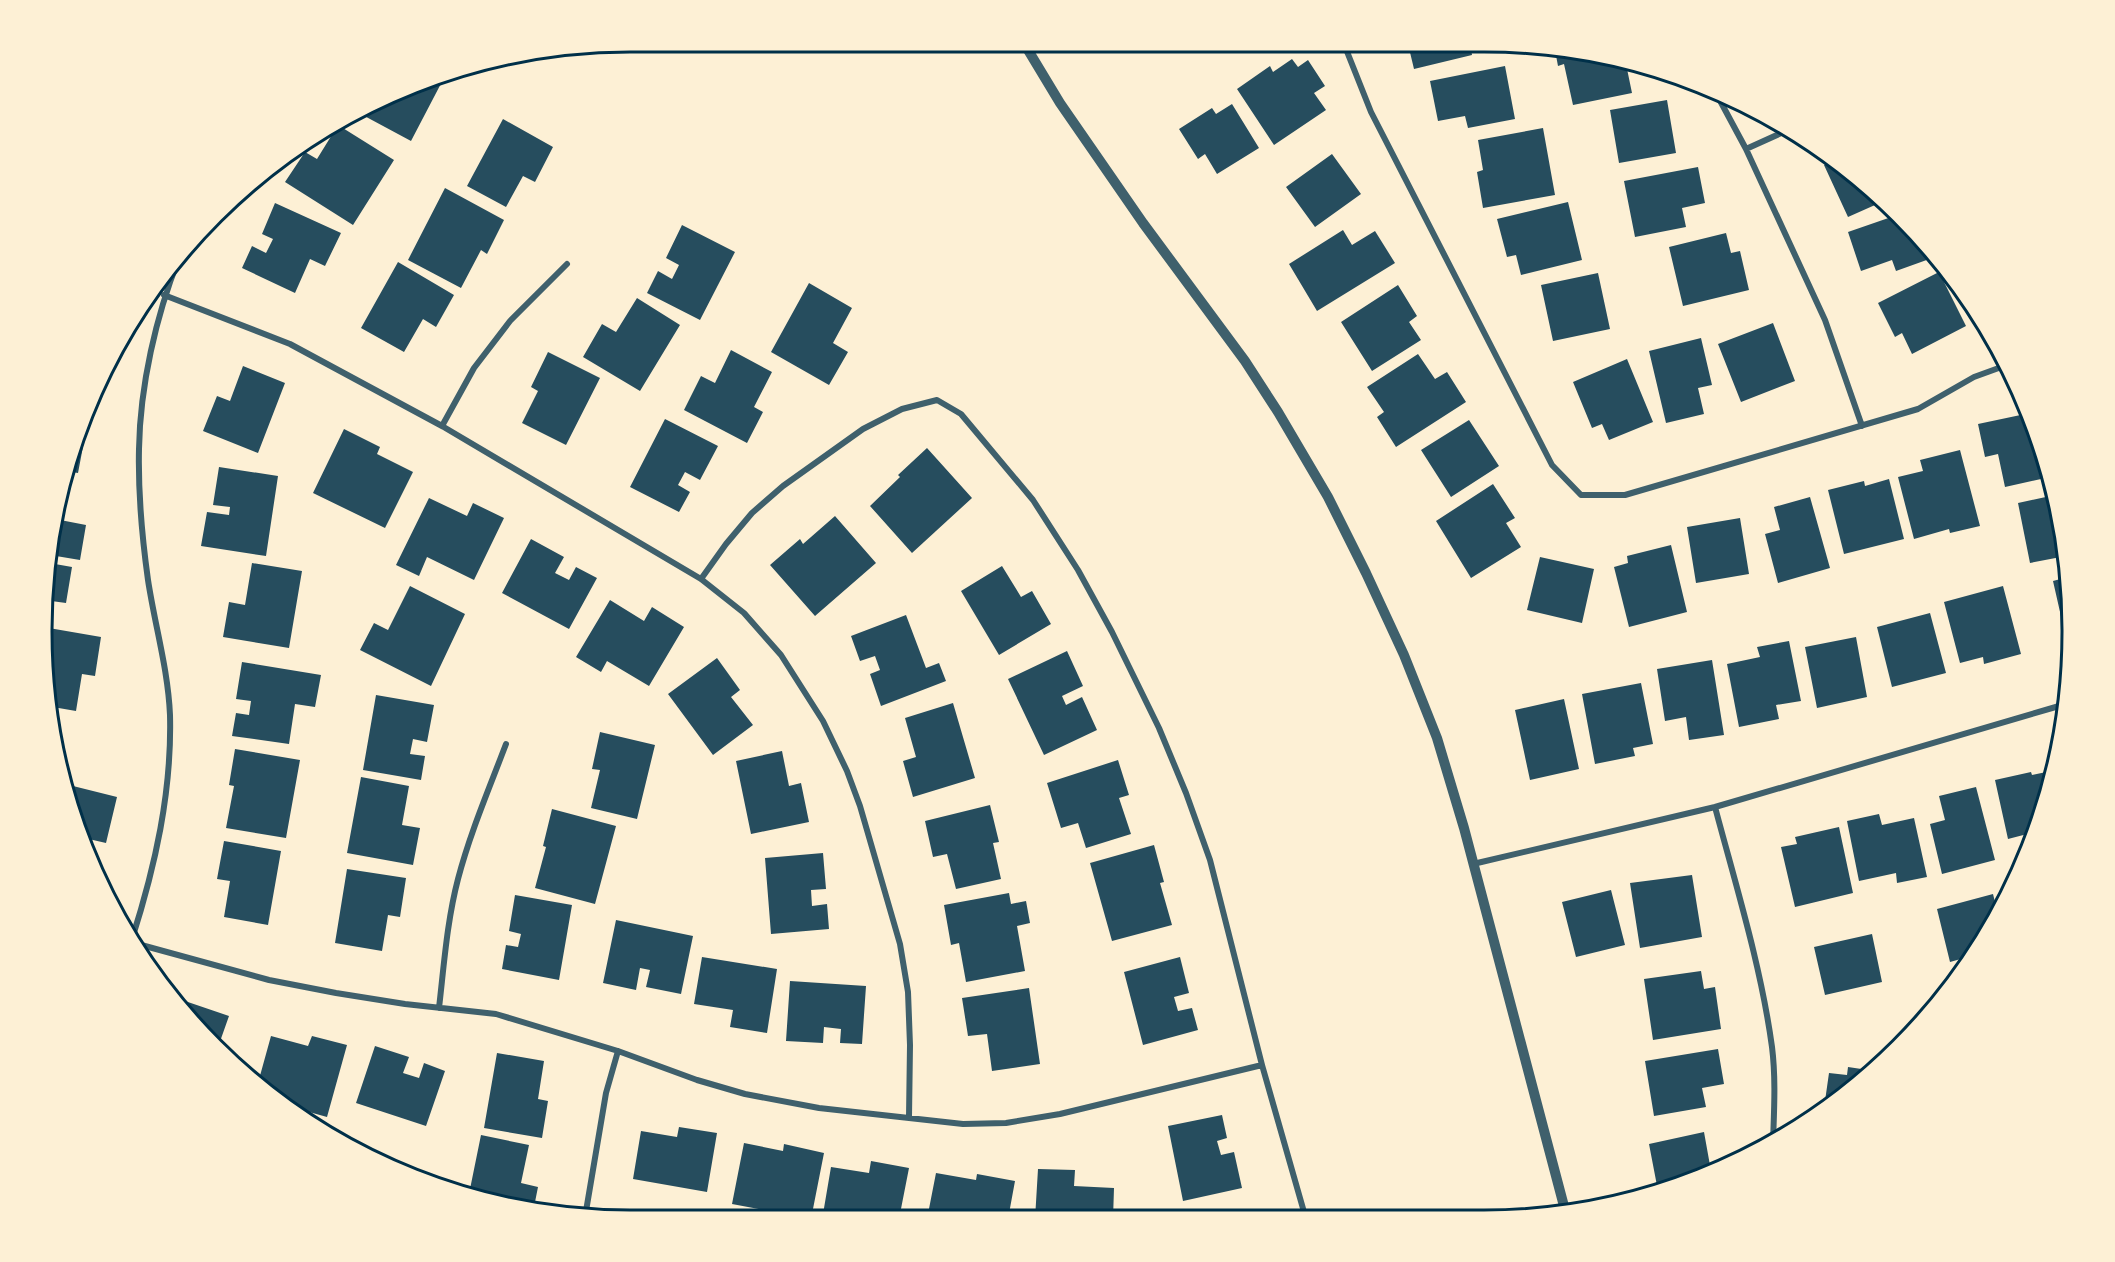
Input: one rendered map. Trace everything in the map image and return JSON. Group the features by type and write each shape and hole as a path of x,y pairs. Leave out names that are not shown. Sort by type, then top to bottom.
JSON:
{"street":[{"path":"1029,52 1060,103 1136,214 1245,361 1278,412 1328,496 1366,573 1404,655 1437,738 1563,1204"},
{"path":"1347,52 1371,112 1552,465 1581,495 1625,495 1918,409 1974,377 1999,368"},
{"path":"1723,105 1826,320 1862,426"},
{"path":"1746,149 1779,134"},
{"path":"442,426 474,368 510,321 567,264"},
{"path":"136,930 152,874 161,829 168,761 170,716 166,670 148,582 140,515 138,448 143,402 164,295 168,284"},
{"path":"164,295 290,344 442,426 701,579 744,614 781,655 824,721 860,806 900,944 908,1003 909,1117"},
{"path":"701,579 752,513 783,486 863,429 902,409 936,399 961,414 1033,500 1077,570 1112,632 1159,728 1210,860 1262,1065 1303,1210"},
{"path":"1473,864 1715,807 2058,706"},
{"path":"439,1008 449,923 457,882 469,841 506,744"},
{"path":"1715,807 1763,990 1772,1049 1775,1099 1774,1132"},
{"path":"145,945 269,980 336,993 496,1014 618,1051 697,1080 745,1094 819,1108 963,1124 1006,1123 1060,1114 1262,1065"},
{"path":"587,1207 606,1093 618,1051"}],"building":[{"path":"1410,52 1472,52 1472,55 1414,69"},
{"path":"1556,57 1627,71 1632,93 1573,105 1564,64 1558,66"},
{"path":"1292,59 1298,67 1308,60 1325,86 1314,93 1326,110 1274,145 1237,89 1270,66 1273,72"},
{"path":"1505,66 1515,119 1468,128 1465,116 1438,121 1430,81"},
{"path":"440,85 411,141 366,117"},
{"path":"1667,100 1676,153 1619,163 1610,110"},
{"path":"1232,104 1259,148 1217,174 1205,154 1198,159 1179,129 1212,108 1216,114"},
{"path":"503,119 553,147 535,182 523,176 506,207 467,186"},
{"path":"1543,128 1555,195 1483,208 1477,172 1483,170 1478,140"},
{"path":"344,129 394,160 353,225 285,182 303,155 306,153 317,159 330,137"},
{"path":"1332,154 1361,194 1315,227 1286,187"},
{"path":"1824,165 1836,172 1875,205 1848,217"},
{"path":"1698,167 1705,203 1682,208 1686,227 1635,237 1624,181"},
{"path":"445,188 504,220 487,254 481,250 461,288 408,260"},
{"path":"1568,202 1582,260 1521,275 1516,255 1507,257 1497,219"},
{"path":"275,203 341,233 325,266 310,259 295,293 242,268 252,246 266,253 273,239 262,234"},
{"path":"1889,218 1927,260 1896,271 1892,260 1861,271 1848,232"},
{"path":"682,225 735,252 700,320 647,293 658,271 672,279 679,265 666,258"},
{"path":"1343,230 1352,245 1375,231 1395,263 1317,311 1289,264"},
{"path":"1726,233 1731,253 1740,251 1749,290 1683,306 1669,247"},
{"path":"398,262 454,295 436,327 423,319 404,352 361,328"},
{"path":"1598,273 1610,329 1553,341 1541,285"},
{"path":"1938,273 1966,326 1912,354 1902,333 1895,337 1878,303"},
{"path":"809,283 852,308 833,343 848,352 829,385 771,352"},
{"path":"1398,285 1417,316 1409,322 1421,340 1372,371 1341,322"},
{"path":"637,298 680,325 640,391 583,357 602,324 616,332"},
{"path":"1773,323 1795,381 1741,402 1718,344"},
{"path":"1701,338 1712,385 1698,388 1704,414 1666,423 1649,351"},
{"path":"731,350 772,372 754,407 763,412 747,443 684,410 701,376 715,383"},
{"path":"548,352 600,378 566,445 522,423 538,391 531,387"},
{"path":"1418,354 1435,379 1447,372 1466,402 1396,447 1377,417 1384,412 1367,387"},
{"path":"1627,359 1653,422 1609,440 1602,424 1592,428 1573,382"},
{"path":"243,366 285,383 258,453 203,431 217,396 230,401"},
{"path":"2020,415 2042,479 2005,487 1998,454 1985,457 1978,424"},
{"path":"665,419 718,446 700,480 685,472 678,485 690,492 679,512 630,487"},
{"path":"1469,420 1499,466 1451,497 1421,450"},
{"path":"344,429 380,447 377,454 413,472 385,528 313,493"},
{"path":"84,444 78,473 75,472"},
{"path":"927,448 972,498 912,553 870,506"},
{"path":"1960,450 1980,526 1950,533 1949,529 1914,539 1898,477 1923,471 1920,460"},
{"path":"219,467 278,476 266,556 201,546 207,512 229,515 230,507 213,505"},
{"path":"1889,479 1904,539 1844,554 1828,490 1864,481 1865,486"},
{"path":"1493,484 1515,518 1506,523 1521,547 1471,578 1436,521"},
{"path":"1810,497 1830,568 1778,583 1765,534 1780,530 1774,507"},
{"path":"2046,497 2058,558 2030,563 2018,503"},
{"path":"429,498 467,516 473,503 504,518 474,580 427,557 419,576 396,565"},
{"path":"835,516 876,563 815,616 770,565 800,539 803,544"},
{"path":"1740,518 1749,574 1696,583 1687,527"},
{"path":"63,521 86,525 80,560 57,556"},
{"path":"531,539 564,557 555,573 569,580 576,567 597,578 569,629 502,593"},
{"path":"1671,545 1687,612 1629,627 1614,567 1628,563 1627,556"},
{"path":"1540,557 1594,569 1582,623 1527,610"},
{"path":"252,563 302,571 289,648 223,637 229,602 245,605"},
{"path":"56,564 72,567 66,603 54,601"},
{"path":"1002,566 1021,597 1032,591 1051,624 999,655 961,591"},
{"path":"2060,579 2062,619 2053,581"},
{"path":"410,586 465,614 431,686 360,650 374,623 388,630"},
{"path":"2003,586 2021,654 1984,664 1983,657 1960,663 1944,602"},
{"path":"610,600 644,621 652,607 684,627 649,686 607,661 601,672 576,657"},
{"path":"1930,613 1946,673 1892,687 1877,627"},
{"path":"906,615 926,668 939,663 946,681 881,706 870,674 880,670 875,656 860,661 851,636"},
{"path":"52,629 101,637 95,676 82,674 76,711 57,708"},
{"path":"1856,637 1867,697 1817,708 1805,647"},
{"path":"1789,641 1801,701 1776,705 1779,719 1739,727 1727,664 1760,657 1757,647"},
{"path":"1067,651 1083,686 1062,696 1066,705 1082,697 1097,730 1044,755 1008,679"},
{"path":"717,658 740,690 731,697 753,725 713,755 668,694"},
{"path":"1712,660 1724,735 1689,740 1686,717 1665,721 1657,669"},
{"path":"242,662 321,675 315,707 295,704 289,744 232,736 236,713 249,715 251,701 236,699"},
{"path":"1641,683 1653,744 1633,748 1635,756 1595,764 1582,694"},
{"path":"376,695 434,705 427,742 413,739 410,754 425,756 421,780 363,770"},
{"path":"1564,699 1579,769 1530,780 1515,710"},
{"path":"953,703 975,778 913,797 903,761 916,757 905,718"},
{"path":"600,732 655,745 637,819 591,808 600,770 592,769"},
{"path":"235,749 300,760 286,838 226,828 234,786 229,785"},
{"path":"782,751 789,786 801,783 809,822 751,834 736,761"},
{"path":"1118,760 1129,795 1119,798 1131,834 1086,848 1078,823 1061,828 1047,783"},
{"path":"2031,772 2032,775 2045,772 2032,817 2025,835 2008,839 1995,780"},
{"path":"361,777 409,786 402,825 420,828 413,865 347,853"},
{"path":"74,786 117,797 106,843 92,840"},
{"path":"1976,787 1995,860 1942,874 1930,824 1945,820 1939,796"},
{"path":"990,805 999,842 993,843 1001,879 956,889 947,854 933,857 925,821"},
{"path":"552,809 616,826 595,904 535,888 546,847 543,846"},
{"path":"1879,814 1882,825 1914,818 1927,877 1897,883 1896,873 1859,881 1847,821"},
{"path":"1839,827 1853,893 1795,907 1781,847 1797,844 1795,837"},
{"path":"224,841 281,851 268,925 224,917 230,881 217,879"},
{"path":"1154,845 1164,882 1160,883 1172,925 1112,941 1090,863"},
{"path":"823,853 826,889 811,890 812,906 827,904 829,929 771,934 765,858"},
{"path":"347,869 406,878 400,917 388,915 382,951 335,943"},
{"path":"1692,875 1702,937 1640,948 1630,883"},
{"path":"1611,890 1625,945 1576,957 1562,902"},
{"path":"1009,893 1011,904 1026,901 1030,923 1017,926 1025,971 966,982 959,943 951,945 944,905"},
{"path":"1993,894 1995,902 1960,959 1950,962 1937,909"},
{"path":"515,895 572,905 559,980 502,969 506,945 518,947 521,934 509,931"},
{"path":"616,920 693,936 681,994 646,987 650,970 640,968 636,990 603,983"},
{"path":"1872,934 1882,982 1825,995 1814,947"},
{"path":"702,957 777,969 767,1033 730,1027 733,1010 694,1004"},
{"path":"1180,957 1189,993 1174,997 1178,1011 1192,1008 1198,1030 1143,1045 1124,972"},
{"path":"1701,971 1704,989 1715,987 1721,1029 1653,1040 1644,979"},
{"path":"790,981 866,986 862,1044 840,1043 841,1029 824,1027 823,1043 786,1041"},
{"path":"1029,988 1040,1064 992,1071 987,1034 968,1036 962,998"},
{"path":"188,1002 229,1016 221,1039"},
{"path":"271,1036 308,1046 312,1036 347,1045 327,1117 310,1112 260,1075"},
{"path":"375,1046 409,1057 403,1073 419,1078 424,1063 445,1071 426,1126 356,1103"},
{"path":"1718,1049 1724,1084 1702,1088 1706,1107 1654,1116 1645,1061"},
{"path":"497,1053 544,1061 538,1099 548,1101 542,1138 484,1128"},
{"path":"1848,1067 1861,1069 1826,1097 1829,1073 1847,1075"},
{"path":"1222,1115 1227,1138 1217,1141 1221,1155 1234,1152 1242,1188 1183,1201 1168,1126"},
{"path":"679,1127 717,1133 707,1192 633,1179 641,1131 677,1137"},
{"path":"1704,1132 1710,1163 1656,1183 1649,1144"},
{"path":"481,1135 529,1145 521,1183 538,1187 535,1201 470,1187"},
{"path":"744,1143 783,1151 784,1144 824,1153 813,1210 764,1210 732,1204"},
{"path":"871,1161 909,1168 901,1210 824,1210 831,1167 869,1173"},
{"path":"1038,1169 1075,1170 1074,1186 1114,1188 1113,1210 1036,1210"},
{"path":"936,1173 976,1180 977,1174 1015,1181 1010,1210 929,1210"}]}
